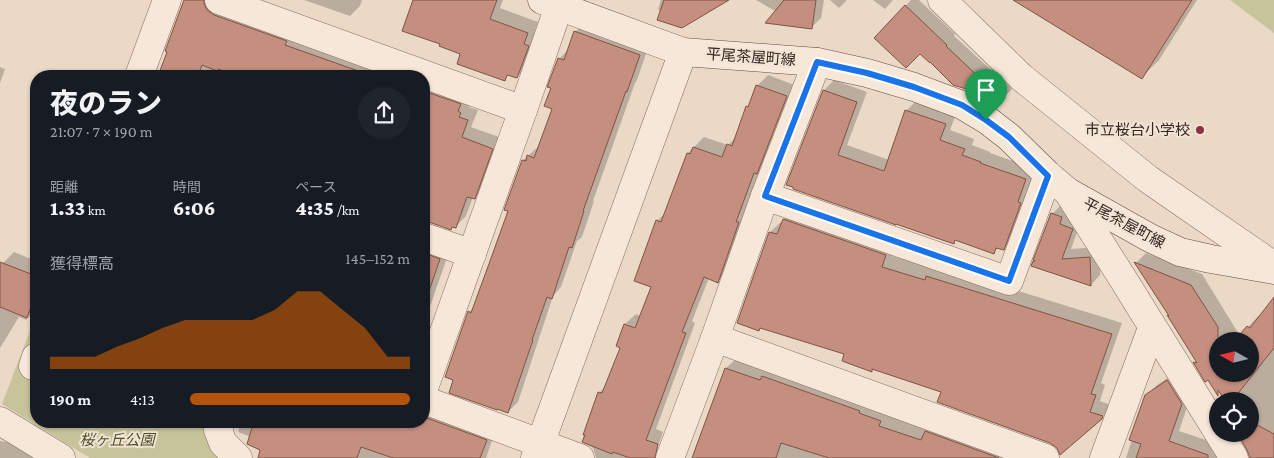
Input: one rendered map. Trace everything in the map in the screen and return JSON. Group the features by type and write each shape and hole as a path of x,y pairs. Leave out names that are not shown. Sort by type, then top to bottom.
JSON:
{"street":[{"path":"141,70 167,0"},
{"path":"219,0 412,70"},
{"path":"942,0 1021,77 1043,95 1148,179 1274,266"},
{"path":"430,371 523,110 550,3"},
{"name":"平尾茶屋町線","path":"550,3 683,52 817,62 867,73 914,87 962,105 986,120 1009,137 1058,184 1150,238 1180,252 1274,270"},
{"path":"538,451 683,52"},
{"path":"670,458 765,196 817,62"},
{"path":"430,76 523,110"},
{"path":"765,196 1009,281 1058,184 1123,279 1226,447"},
{"path":"430,238 472,254"},
{"path":"1104,458 1152,328"},
{"path":"715,338 1045,458"},
{"path":"430,403 538,451 580,458"},
{"path":"0,421 61,458"},
{"path":"219,428 223,443 238,458"}],"green space":[{"path":"1230,0 1274,0 1274,33"},
{"name":"桜ヶ丘公園","path":"30,331 30,421 2,404"},
{"name":"桜ヶ丘公園","path":"41,428 205,428 204,431 214,451 221,458 90,458"}],"building":[{"path":"184,0 204,0 207,10 214,15 287,41 285,45 356,70 214,70 202,65 200,70 160,70 167,52 165,51"},
{"path":"413,0 497,0 490,19 528,33 524,44 529,46 517,78 507,75 505,81 457,64 460,54 439,46 440,44 402,31"},
{"path":"664,0 729,0 682,28 657,20"},
{"path":"784,0 816,0 812,29 765,23"},
{"path":"1013,0 1192,0 1142,79"},
{"path":"905,5 1003,100 953,85 920,54 906,68 874,38"},
{"path":"574,31 640,55 583,211 572,248 569,247 552,299 547,297 508,413 449,393 453,380 445,377 468,311 471,313 508,211 504,210 522,160 526,161 527,155 534,158 552,109 544,106 551,88 547,87 558,58 564,60"},
{"path":"756,85 787,96 757,174 754,173 736,222 739,222 718,283 704,277 682,332 686,333 646,440 658,444 655,458 630,458 613,452 612,454 582,442 598,392 602,393 620,348 616,346 624,324 635,328 651,287 634,281 656,220 661,222 687,153 690,154 693,147 722,157 727,144 732,146 746,106 748,107"},
{"path":"823,90 857,102 838,155 884,171 905,110 946,124 940,140 965,149 962,155 1026,179 1018,202 1021,203 1004,250 996,248 994,254 955,240 954,244 786,185"},
{"path":"430,93 461,104 458,111 461,113 459,117 468,120 462,137 493,149 475,199 467,197 456,228 452,227 451,230 430,222"},
{"path":"1051,213 1062,217 1060,224 1073,229 1062,259 1090,257 1091,286 1031,266 1033,261 1035,261 1033,260"},
{"path":"783,219 886,255 882,267 925,280 926,276 1112,334 1091,394 1096,395 1090,412 1103,416 1102,419 1060,455 1057,448 1050,443 937,402 941,392 872,369 872,372 842,361 844,354 760,328 759,331 737,323 769,232 777,234"},
{"path":"430,255 440,259 430,288"},
{"path":"0,262 30,274 30,310 27,318 0,307"},
{"path":"1134,262 1191,285 1218,327 1218,332 1209,332 1209,382 1208,380 1205,382 1193,362 1197,363 1167,315 1169,316"},
{"path":"1274,297 1274,348 1259,367 1259,332 1242,332 1247,326 1250,328"},
{"path":"725,368 760,380 762,376 860,411 859,413 881,421 879,426 921,440 925,431 999,458 829,458 781,443 776,458 692,458"},
{"path":"1167,380 1182,404 1169,441 1208,455 1208,458 1136,458 1141,444 1129,440 1145,395"},
{"path":"1209,382 1247,382 1239,392 1219,392 1218,390 1218,392 1216,392"},
{"path":"430,419 487,440 480,458 393,458 361,447 357,458 258,458 260,450 247,444 252,428 430,428"},
{"path":"1259,426 1274,434 1274,458 1250,458 1242,442 1259,442"}],"place":[{"name":"市立桜台小学校","path":"1200,130"}],"route":[{"path":"817,62 867,73 914,87 962,105 986,120 1009,137 1048,176 1009,281 765,196 817,62"}]}
